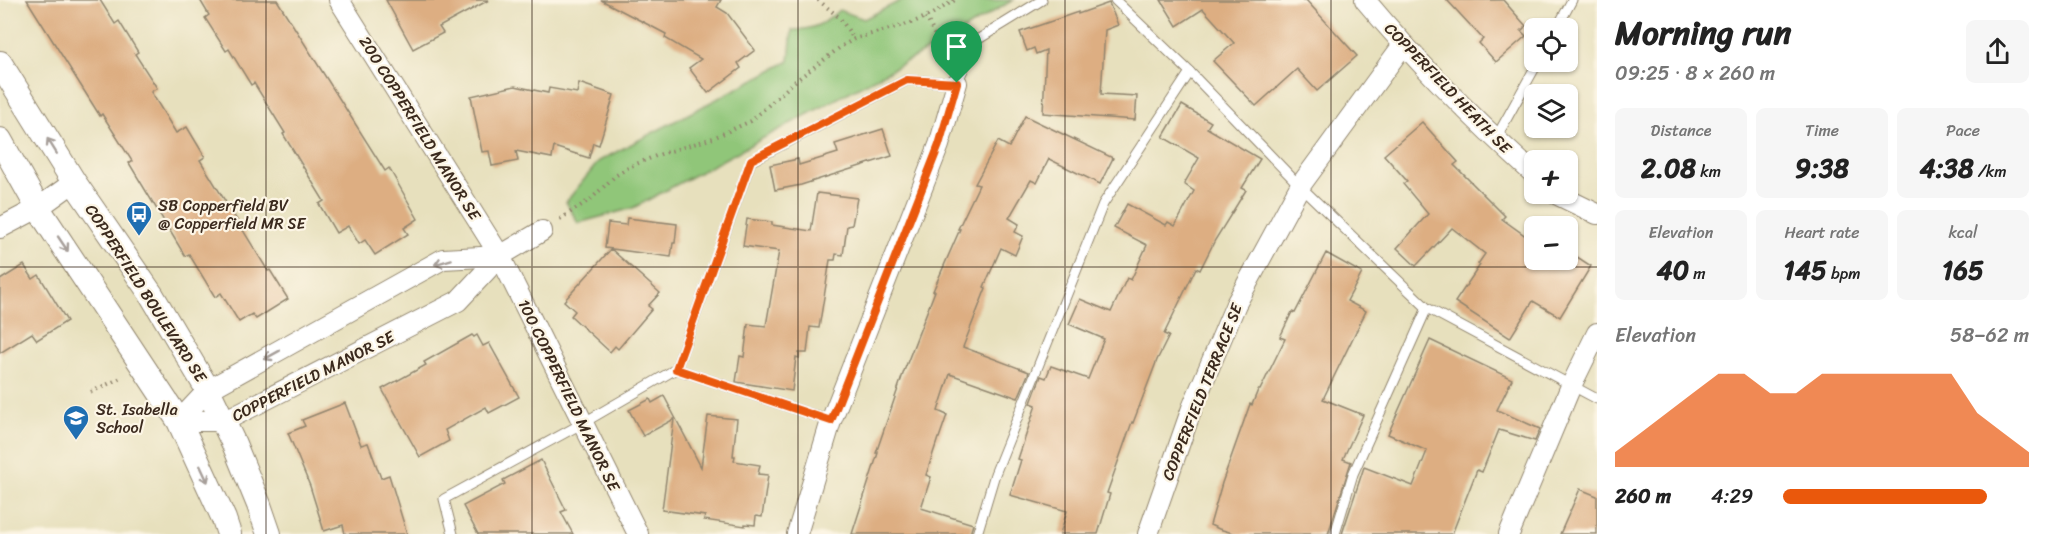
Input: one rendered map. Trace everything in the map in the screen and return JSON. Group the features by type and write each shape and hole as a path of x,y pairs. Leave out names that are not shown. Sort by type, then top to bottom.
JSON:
{"street":[{"name":"200 COPPERFIELD MANOR SE","path":"339,0 500,256"},
{"name":"COPPERFIELD HEATH SE","path":"1365,0 1403,45 1524,165"},
{"name":"COPPERFIELD TERRACE SE","path":"1148,534 1192,408 1236,304 1300,186 1403,45"},
{"name":"COPPERFIELD BOULEVARD SE","path":"0,63 74,182 151,294 208,390 225,421 269,534"},
{"path":"797,534 831,421 939,145 957,83"},
{"path":"0,140 38,208 179,421 230,534"},
{"path":"0,228 38,208 74,182"},
{"path":"1576,204 1597,214"},
{"name":"COPPERFIELD MANOR SE","path":"179,421 225,421 458,301 500,256 542,231"},
{"name":"COPPERFIELD MANOR SE","path":"179,421 208,390 442,259 500,256"},
{"name":"100 COPPERFIELD MANOR SE","path":"500,256 638,534"},
{"path":"1509,534 1571,386 1597,333"}],"lane":[{"path":"453,534 444,499 676,369 751,160 907,80 957,83 977,39 1042,0"},
{"path":"1115,0 1191,72 1300,186 1427,308 1597,399"},
{"path":"1562,18 1572,0"},
{"path":"977,534 995,474 1103,204 1191,72"},
{"path":"1496,139 1533,72"},
{"path":"1335,534 1353,474 1427,308"},
{"path":"676,369 831,421"}],"path":[{"path":"818,0 840,18 854,39"},
{"path":"542,231 591,199 615,176 631,166 713,138 751,121 814,65 854,39 914,22 955,0"},
{"path":"926,17 957,83"},
{"path":"91,392 121,378"}],"green space":[{"path":"902,0 1013,0 952,37 633,208 578,223 566,202 599,161 789,61 792,30 818,25 839,10 864,19"}],"building":[{"path":"27,0 100,0 115,24 119,21 138,52 135,54 157,88 151,92 176,133 187,127 205,157 200,160 268,271 270,270 288,299 256,319 252,314 239,322 221,293 215,297 189,254 185,256 129,163 132,161 102,114 100,116"},
{"path":"200,0 277,0 385,171 389,168 418,219 404,228 408,234 375,255 365,240 359,244 348,226 336,233 319,204 324,201 283,134 285,133 254,83 251,85 229,49 226,51 205,18 209,15"},
{"path":"386,0 489,0 439,27 443,33 413,49"},
{"path":"601,0 721,0 717,7 727,13 755,50 738,63 741,68 708,93 689,68 701,59 665,38 666,34"},
{"path":"1161,0 1306,0 1357,56 1317,91 1297,69 1256,106 1213,61 1234,43 1203,9 1177,26"},
{"path":"1447,0 1503,0 1524,24 1521,31 1524,38 1496,62 1479,43 1483,39"},
{"path":"1109,3 1118,25 1105,30 1101,94 1137,96 1135,120 1043,113 1046,50 1036,54 1034,48 1027,51 1020,32"},
{"path":"579,83 614,95 599,145 593,143 589,158 554,147 552,158 516,151 518,161 492,166 489,151 482,152 471,96 515,86 548,93 549,88 577,93"},
{"path":"1182,105 1211,122 1207,128 1260,159 1242,188 1246,190 1215,240 1200,270 1196,268 1164,334 1169,336 1132,422 1107,493 1110,494 1098,534 1060,534 1067,511 1010,495 1021,460 1018,459 1036,405 1031,403 1041,376 1046,378 1051,366 1088,379 1104,339 1069,324 1080,299 1111,312 1127,278 1131,280 1147,245 1114,228 1127,204 1166,225 1168,222 1175,226 1194,191 1184,184 1199,158 1163,137"},
{"path":"1025,116 1113,158 1100,184 1049,159 1037,183 1031,180 1009,218 1019,224 1015,232 1023,236 1015,255 1001,248 984,287 986,288 963,347 1029,372 1018,398 950,374 938,411 947,415 926,475 931,477 921,508 973,524 970,534 852,534 904,371 935,291 933,291 960,229 958,229 979,185 975,184 998,141 1009,147"},
{"path":"1422,122 1458,162 1454,165 1505,216 1502,219 1524,235 1524,270 1578,270 1578,258 1591,266 1560,317 1533,301 1510,338 1455,302 1485,254 1452,228 1416,266 1397,248 1428,214 1403,184 1407,181 1384,155"},
{"path":"883,129 892,156 801,185 775,190 770,165 798,159 799,165 838,153 835,144"},
{"path":"817,193 857,198 852,225 847,226 843,255 836,254 835,260 830,260 819,328 810,327 807,353 799,353 799,358 796,357 792,391 736,382 740,356 744,357 748,324 766,326 779,251 743,246 747,219 811,231"},
{"path":"627,218 677,224 671,257 605,248 608,223 626,225"},
{"path":"611,249 660,293 648,306 652,309 618,349 615,346 610,352 571,316 575,311 564,301"},
{"path":"1326,253 1362,273 1347,301 1366,311 1323,399 1363,415 1343,459 1351,462 1328,534 1236,534 1219,529 1210,525 1250,404 1252,405 1285,339 1280,337 1292,312 1295,313"},
{"path":"24,265 33,279 39,275 67,321 37,340 32,333 0,353 0,280"},
{"path":"472,335 474,337 477,335 483,346 489,343 519,397 489,413 486,407 445,430 449,441 420,457 382,389 426,365 424,362"},
{"path":"1430,340 1512,379 1497,410 1540,429 1535,441 1499,430 1482,472 1477,470 1452,534 1342,534 1364,467 1413,486 1427,451 1388,434"},
{"path":"664,396 701,467 708,416 737,419 734,461 760,465 758,474 768,475 762,517 756,516 755,525 745,524 745,526 704,520 705,516 662,510 674,419 643,436 629,410 650,399 652,403"},
{"path":"345,403 361,445 368,443 381,478 389,475 407,534 345,534 343,525 324,531 310,486 288,433 305,426 302,420"},
{"path":"541,460 566,510 561,512 573,534 478,534 463,506 505,484 503,480"},
{"path":"1580,489 1597,496 1597,534 1560,534"}],"place":[{"name":"SB Copperfield BV @ Copperfield MR SE","path":"139,237"},
{"name":"St. Isabella School","path":"76,441"}],"route":[{"path":"907,80 957,83 939,145 831,421 676,369 751,160 907,80"}]}
